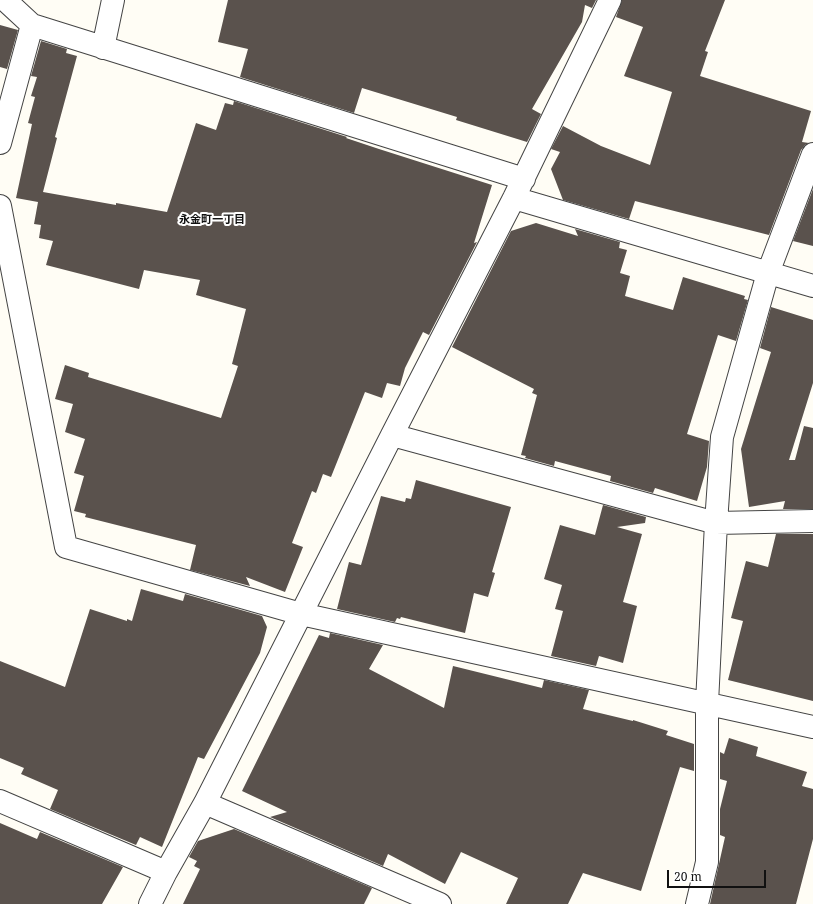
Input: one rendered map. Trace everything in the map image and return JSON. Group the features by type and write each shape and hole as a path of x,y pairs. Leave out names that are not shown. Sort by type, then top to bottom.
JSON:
{"street":[{"path":"5,0 32,25 524,178"},
{"path":"103,48 113,0"},
{"path":"150,904 204,803 514,198 610,0"},
{"path":"0,143 32,25"},
{"path":"697,904 707,862 708,703 716,523 722,437 768,273 813,154"},
{"path":"514,198 813,286"},
{"path":"0,206 66,547 301,614 813,727"},
{"path":"392,435 716,523 813,521"},
{"path":"0,801 166,872"},
{"path":"204,803 440,904"}],"building":[{"path":"228,0 596,0 592,8 585,5 582,22 532,109 541,114 527,142 456,120 457,117 362,88 354,113 240,77 248,49 218,42"},
{"path":"622,0 725,0 705,51 708,52 700,76 811,111 802,142 809,143 801,150 769,235 635,201 629,219 563,200 551,169 560,152 551,149 563,126 601,146 650,165 672,92 624,76 643,27 616,17"},
{"path":"0,25 18,30 7,69 0,67"},
{"path":"41,41 67,49 66,53 77,56 55,137 57,138 43,192 116,205 116,203 167,212 196,123 216,130 225,103 233,105 234,101 492,185 474,243 477,242 429,335 423,332 405,368 400,386 387,383 382,398 365,392 331,477 323,474 316,493 312,491 292,543 303,547 285,592 246,577 250,586 190,570 196,545 85,517 86,514 74,511 84,476 74,473 85,439 65,432 73,404 55,399 65,365 89,373 88,377 221,418 238,366 232,364 246,309 196,295 200,280 144,270 139,289 46,265 53,241 39,238 41,225 34,224 38,202 16,198 32,124 28,123 35,97 31,96 37,77 31,76"},
{"path":"813,189 813,246 793,241"},
{"path":"536,223 578,236 575,229 620,242 619,248 627,250 620,273 630,276 625,296 673,310 683,277 745,296 744,299 748,300 736,341 718,335 687,434 709,441 707,467 697,501 655,488 653,493 610,481 611,476 555,461 554,466 525,458 526,456 521,455 537,395 532,393 534,389 452,347 511,231"},
{"path":"771,307 813,320 813,383 789,460 795,460 804,426 813,428 813,509 783,509 785,501 749,507 741,449 771,352 760,348"},
{"path":"416,480 511,507 492,572 495,573 488,597 474,593 465,633 401,617 400,619 397,618 395,622 337,609 349,562 361,565 381,496 405,502 406,498 411,499"},
{"path":"603,505 646,517 645,523 617,527 642,534 623,602 637,606 623,663 599,656 596,666 551,656 563,611 555,609 562,585 544,579 560,525 595,535"},
{"path":"776,534 813,534 813,701 728,680 743,621 731,618 746,561 768,567"},
{"path":"141,589 183,601 185,594 262,616 267,627 260,653 204,759 198,757 162,847 140,837 136,845 50,809 58,790 21,774 24,768 0,758 0,661 65,687 90,609 127,621 127,619 132,621"},
{"path":"330,633 383,645 369,669 444,708 453,666 542,688 544,680 589,690 583,709 633,720 668,731 666,735 694,744 694,771 680,767 641,891 583,873 568,904 506,904 518,878 461,852 445,884 388,854 383,866 270,817 287,812 242,791 319,635 329,638"},
{"path":"729,738 758,747 756,756 807,772 802,786 813,789 813,839 796,904 710,904 725,837 720,835 720,809 727,781 720,779 720,752 724,754"},
{"path":"0,823 37,839 40,832 123,867 102,904 0,904"},
{"path":"234,829 372,888 364,904 183,904 200,869 194,866 197,861 189,857 198,841"}],"district":[{"name":"永金町一丁目","path":"212,220"}]}
